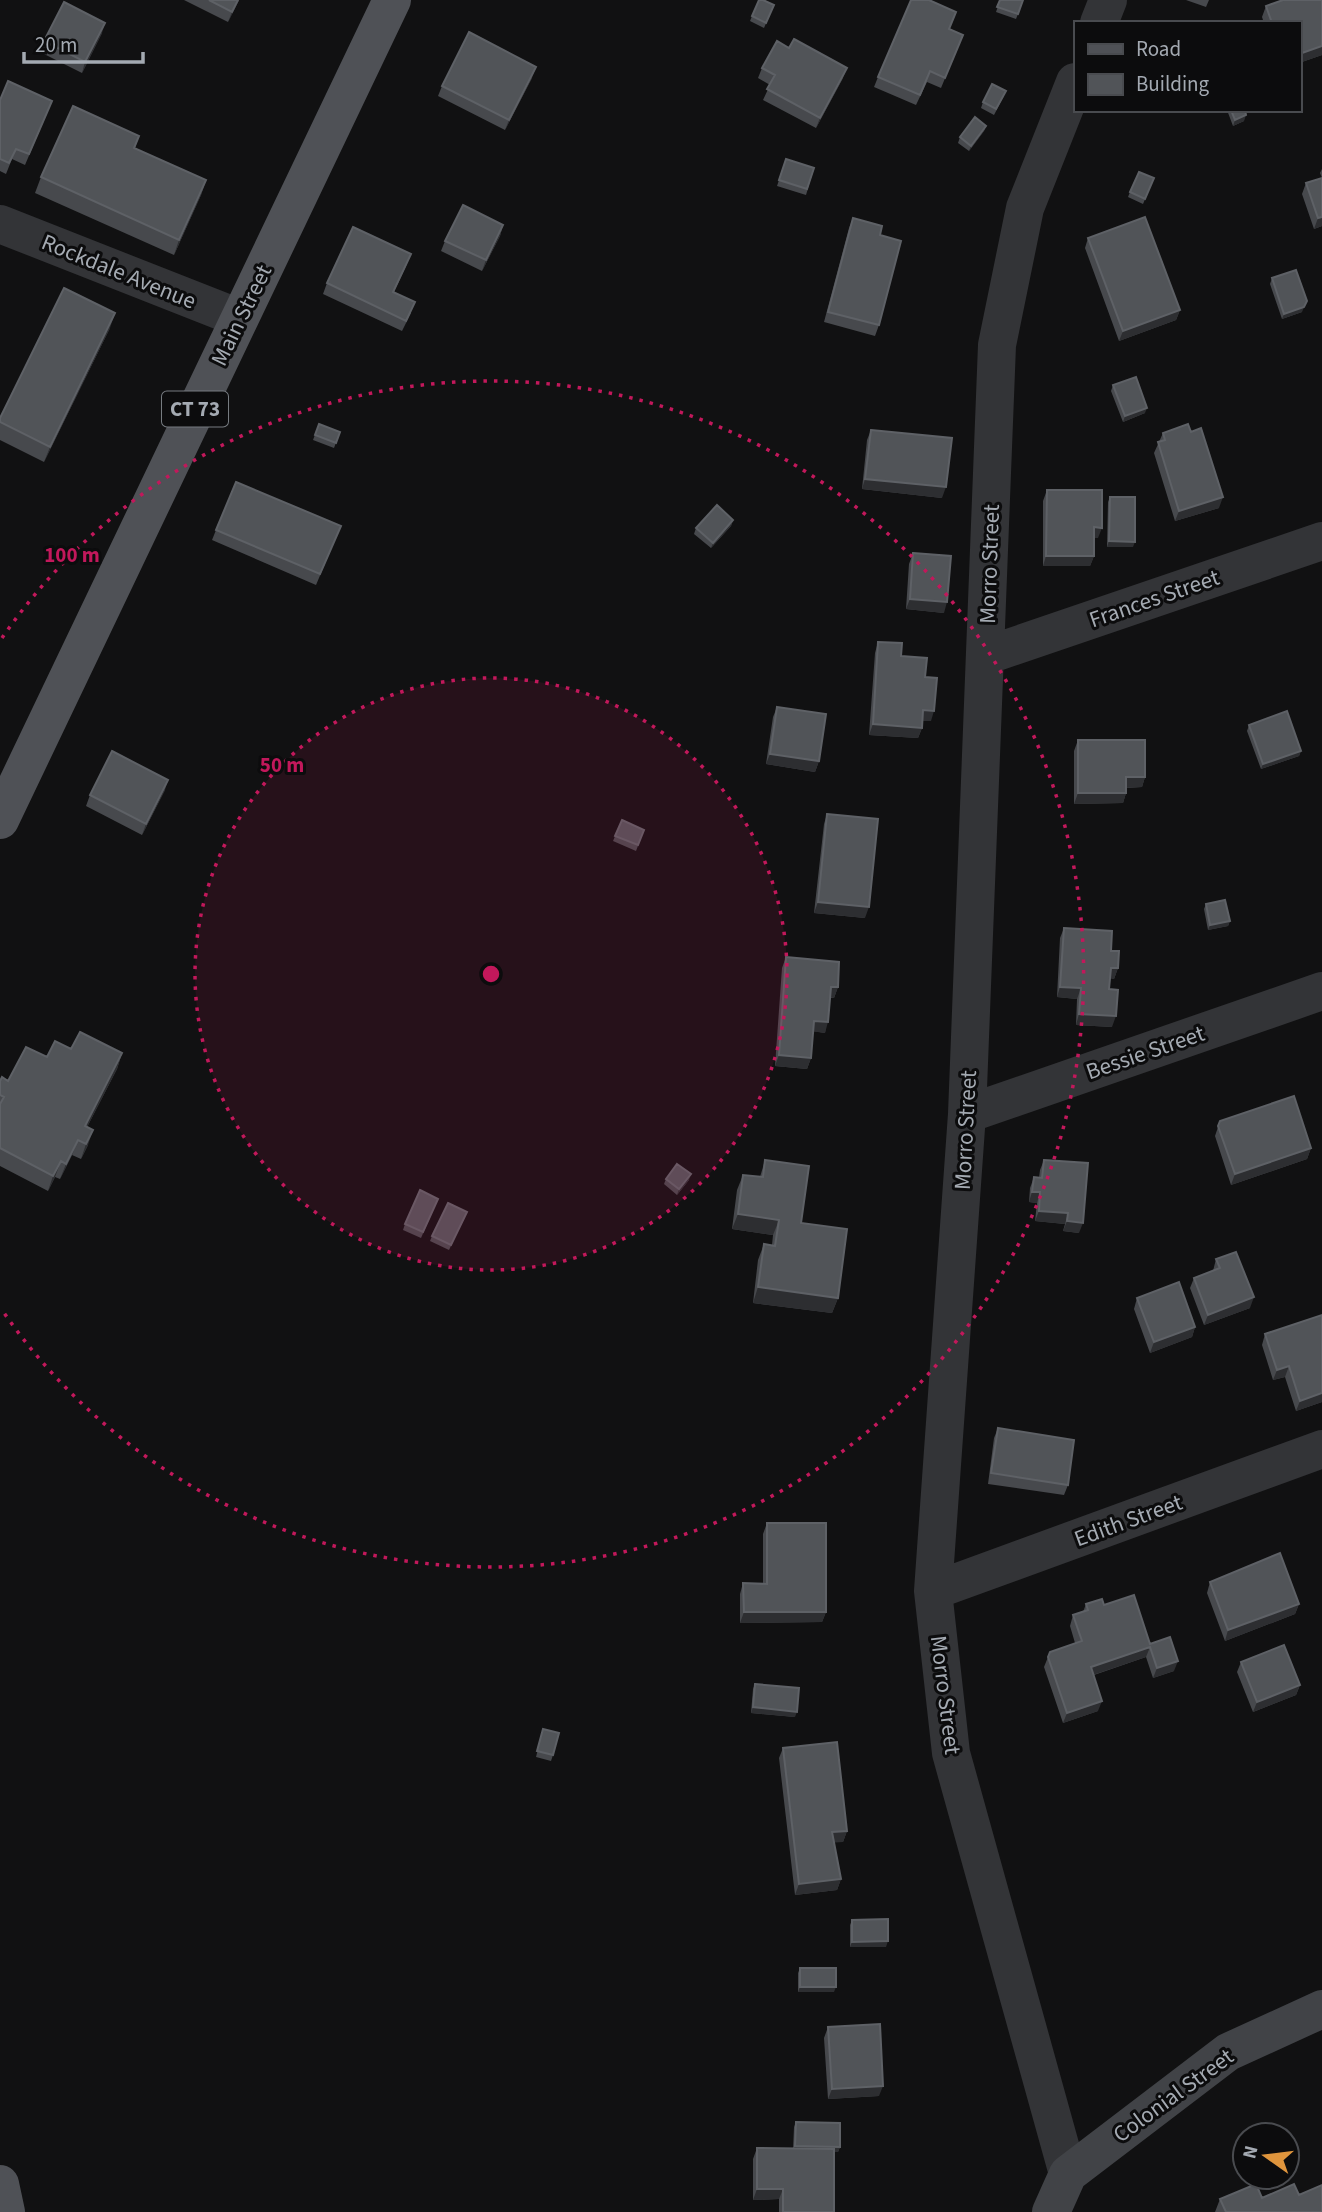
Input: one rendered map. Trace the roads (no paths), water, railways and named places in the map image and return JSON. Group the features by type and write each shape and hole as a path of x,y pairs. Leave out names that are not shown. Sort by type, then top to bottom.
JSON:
{"main road":[{"name":"Main Street","path":"0,820 392,0"},
{"path":"0,2184 6,2212"}],"street":[{"path":"1100,21 1108,0"},
{"name":"Morro Street","path":"1068,2174 951,1753 933,1591 967,1114 997,345 1026,208 1074,85"},
{"name":"Rockdale Avenue","path":"0,223 239,318"},
{"name":"Frances Street","path":"985,656 1322,541"},
{"name":"Bessie Street","path":"967,1114 1322,991"},
{"name":"Edith Street","path":"933,1591 1322,1449"},
{"name":"Colonial Street","path":"1051,2212 1068,2174 1228,2052 1322,2009"}]}
